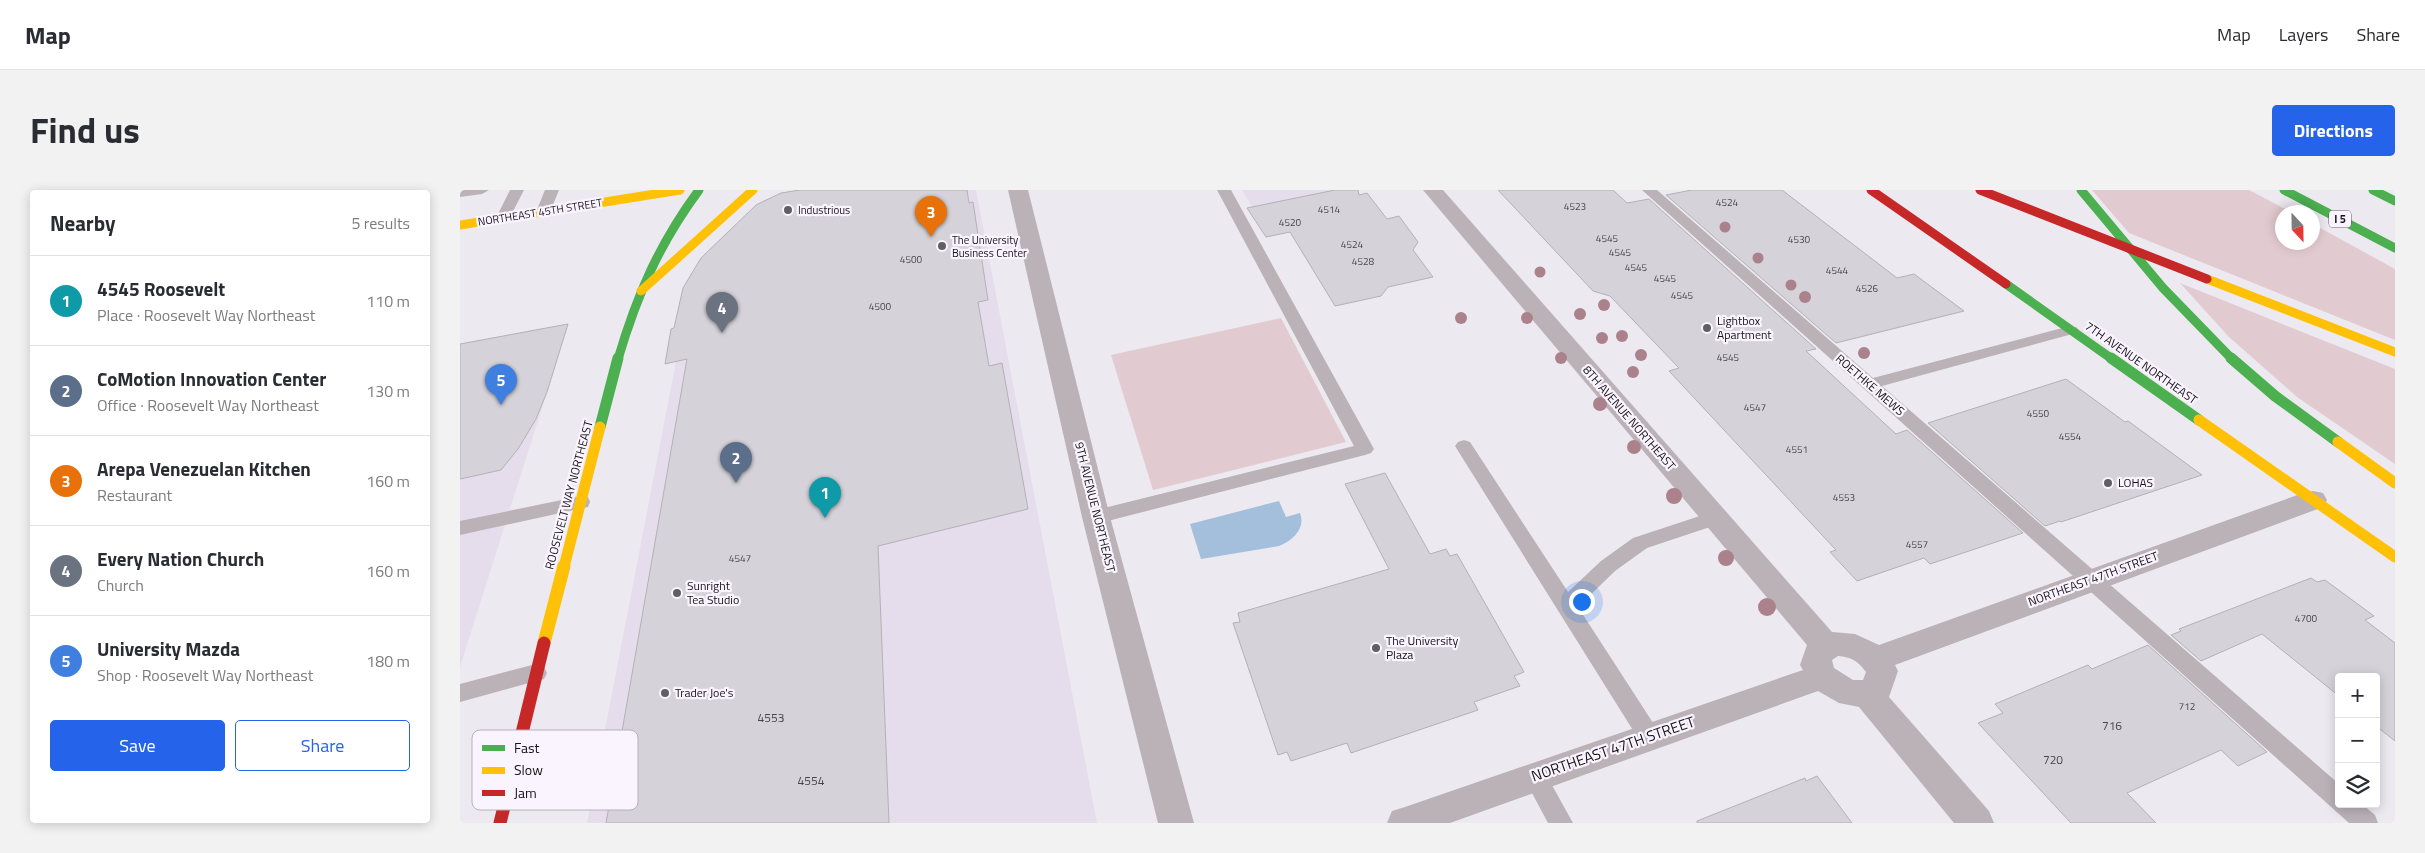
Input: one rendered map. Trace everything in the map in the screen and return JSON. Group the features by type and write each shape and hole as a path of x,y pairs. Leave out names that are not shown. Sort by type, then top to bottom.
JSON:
{"main road":[{"name":"NORTHEAST 45TH STREET","path":"460,225 680,190"},
{"name":"ROOSEVELT WAY NORTHEAST","path":"522,730 636,295 649,264 667,232 699,190"},
{"path":"636,295 738,201 753,190"},
{"name":"7TH AVENUE NORTHEAST","path":"1871,190 2395,557"},
{"path":"2081,190 2191,318 2217,345 2290,407 2395,483"},
{"name":"I 5","path":"2284,190 2395,248"},
{"path":"2373,190 2395,201"},
{"path":"1981,191 2395,352"},
{"name":"ROOSEVELT WAY NORTHEAST","path":"500,823 503,810"}],"street":[{"name":"9TH AVENUE NORTHEAST","path":"1018,190 1096,516 1176,823"},
{"name":"8TH AVENUE NORTHEAST","path":"1433,190 1715,518 1824,661"},
{"name":"NORTHEAST 47TH STREET","path":"1875,659 2090,579 2313,500"},
{"path":"1832,644 1852,644 1863,649 1875,659 1882,671 1882,679 1878,686 1866,693 1851,694 1839,690 1824,661 1832,644"},
{"name":"NORTHEAST 47TH STREET","path":"1405,823 1649,736 1824,661"},
{"path":"1866,693 1976,823"}],"lane":[{"path":"460,193 482,190"},
{"path":"503,218 517,190"},
{"path":"543,212 552,190"},
{"path":"1096,516 1365,449 1224,190"},
{"name":"ROETHKE MEWS","path":"1649,190 2335,795"},
{"path":"1869,384 2071,330"},
{"path":"1464,446 1649,736"},
{"path":"460,528 581,502"},
{"path":"1567,605 1608,566 1640,543 1715,518"},
{"path":"460,692 536,674"},
{"path":"1535,776 1560,823"},
{"path":"2349,808 2366,823"}],"shaded area":[{"path":"816,190 976,190 1097,823 587,823 590,810 638,810 638,730 605,730 689,294 713,251 763,200"},
{"path":"1242,190 1346,190 1252,207"},
{"path":"2092,190 2249,190 2278,205 2275,205 2275,250 2320,250 2320,228 2395,269 2395,340 2129,233"},
{"path":"2180,283 2395,369 2395,464 2297,397 2229,337"},
{"path":"1281,318 1346,442 1153,490 1111,355"},
{"path":"568,324 547,392 460,667 460,344"}],"water":[{"path":"1279,501 1286,517 1300,513 1301,524 1297,534 1289,541 1279,546 1201,559 1190,524"}],"building":[{"path":"800,190 967,190 969,203 973,202 988,300 978,302 989,366 1002,363 1028,509 878,546 889,823 606,823 608,810 638,810 638,730 622,730 687,359 665,364 671,329 674,328 683,288 701,258 756,205 781,193"},
{"path":"1335,190 1358,190 1359,195 1367,193 1387,219 1399,216 1418,242 1413,250 1433,277 1388,287 1381,296 1335,306 1290,232 1266,237 1247,208"},
{"path":"1498,190 1613,190 1627,203 1649,199 1816,349 1806,351 1896,434 1907,430 2023,533 1930,564 1924,558 1857,581 1830,552 1836,550 1669,371 1679,368 1610,296 1593,291"},
{"path":"1692,190 1782,190 1897,278 1914,274 1964,311 1836,343 1666,195"},
{"path":"568,324 547,392 536,419 518,449 501,470 460,479 460,344"},
{"path":"2066,379 2202,475 2045,526 1928,423"},
{"name":"The University Plaza","path":"1385,473 1430,554 1446,549 1450,556 1457,554 1524,672 1514,676 1520,686 1474,702 1478,710 1351,753 1347,743 1291,761 1287,752 1278,755 1233,623 1240,622 1238,613 1389,569 1345,484"},
{"path":"2311,578 2317,582 2325,580 2374,616 2365,620 2395,643 2395,741 2380,729 2380,673 2335,673 2335,693 2262,634 2201,661 2171,635 2181,631 2179,629"},
{"path":"2148,645 2267,752 2238,766 2221,750 2127,793 2156,823 2071,823 1978,723 2003,713 1995,704 2088,665 2092,669"},
{"path":"1817,776 1852,823 1697,823 1697,821 1805,778 1806,781"}],"traffic: fast":[{"path":"600,427 626,332 647,274 678,218 699,190"},
{"path":"2081,190 2163,288 2216,344 2275,396 2338,442"},
{"path":"2284,190 2395,248"},
{"path":"2373,190 2395,201"},
{"path":"2006,284 2199,420"}],"traffic: slow":[{"path":"460,225 680,190"},
{"path":"641,291 753,190"},
{"path":"2207,279 2395,352"},
{"path":"2199,420 2395,557"},
{"path":"544,643 600,427"},
{"path":"2338,442 2395,483"}],"traffic: jam":[{"path":"1871,190 2006,284"},
{"path":"1980,190 2207,279"},
{"path":"523,730 544,643"},
{"path":"500,823 503,810"}],"place":[{"name":"Industrious","path":"788,210"},
{"name":"Arepa Venezuelan Kitchen","path":"931,237"},
{"name":"The University Business Center","path":"942,246"},
{"name":"Lightbox Apartment","path":"1707,328"},
{"name":"Every Nation Church","path":"722,333"},
{"name":"University Mazda","path":"501,405"},
{"name":"CoMotion Innovation Center","path":"736,483"},
{"name":"LOHAS","path":"2108,483"},
{"name":"4545 Roosevelt","path":"825,518"},
{"name":"Sunright Tea Studio","path":"677,593"},
{"name":"The University Plaza","path":"1376,648"},
{"name":"Trader Joe's","path":"665,693"}]}
